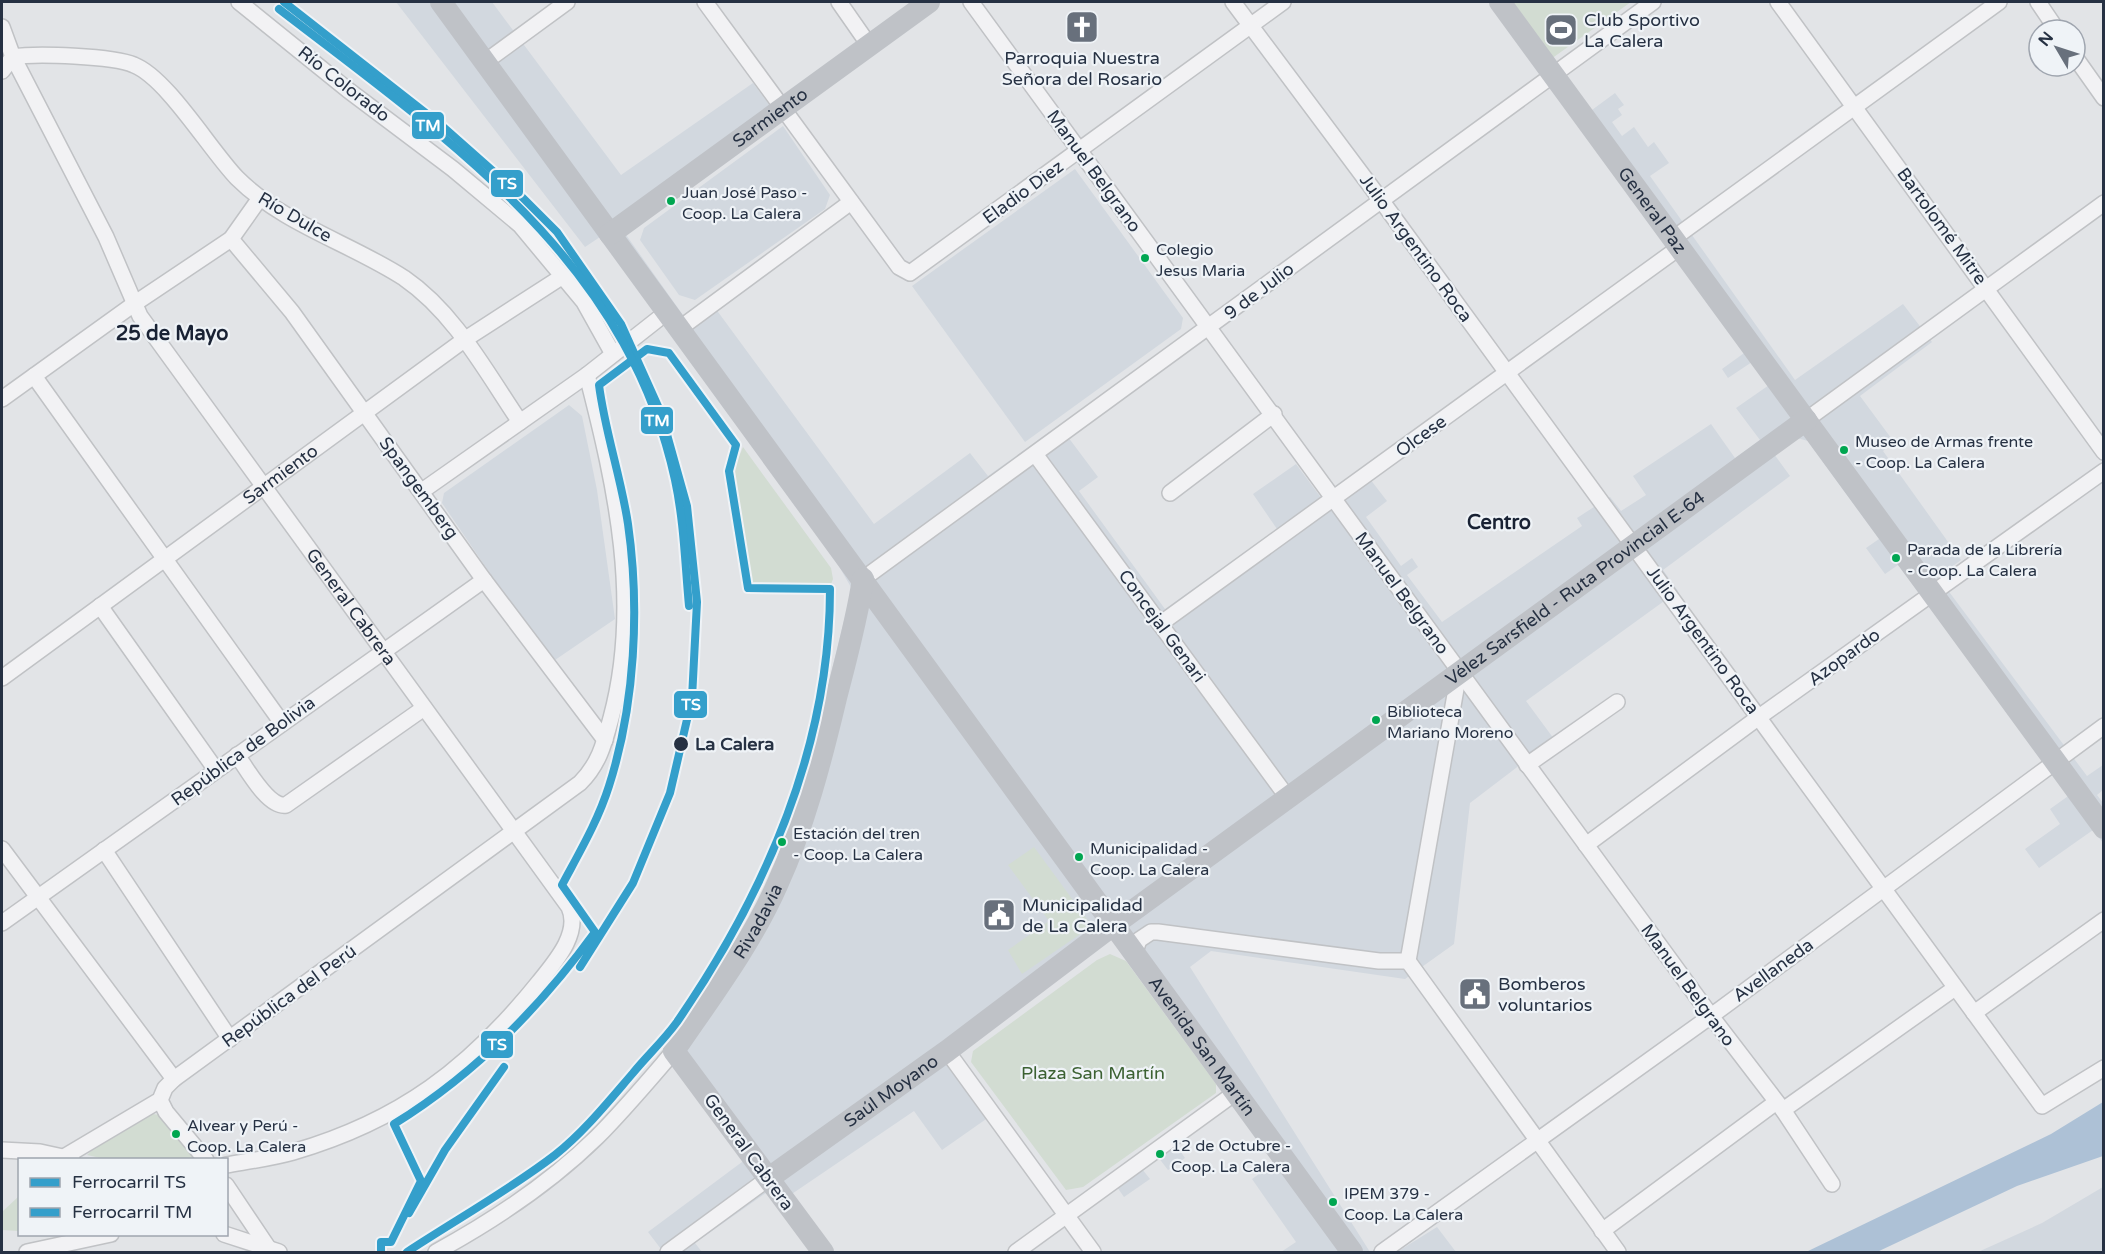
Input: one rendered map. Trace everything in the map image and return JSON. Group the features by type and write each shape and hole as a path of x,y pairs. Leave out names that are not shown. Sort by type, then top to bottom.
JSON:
{"street":[{"name":"Río Colorado","path":"239,2 520,225 584,302 613,354"},
{"name":"Avenida San Martín","path":"441,2 863,579 1112,927 1352,1252"},
{"path":"485,62 567,2"},
{"path":"422,490 587,375 613,354 673,320 851,202 705,2"},
{"path":"838,2 869,45"},
{"name":"Sarmiento","path":"610,234 929,2"},
{"name":"Manuel Belgrano","path":"971,2 1779,1107 1832,1184"},
{"name":"Julio Argentino Roca","path":"1233,2 1382,200 2042,1106 2103,1068"},
{"name":"Eladio Diez","path":"851,202 899,267 906,273 914,272 1283,2"},
{"name":"General Paz","path":"1500,2 2103,828"},
{"name":"9 de Julio","path":"863,579 1653,2"},
{"name":"Bartolomé Mitre","path":"1778,2 1987,287 2103,452"},
{"name":"Olcese","path":"1160,624 1507,373 1853,106 1998,2"},
{"path":"2038,2 2049,18"},
{"name":"General Cabrera","path":"2,27 13,57 106,237 140,316 569,907 574,927 555,962 486,1043 445,1079 398,1109 344,1135 292,1152 228,1165"},
{"name":"Río Dulce","path":"13,57 33,55 123,61 148,73 237,177 260,198 404,279 436,305 464,339 520,422"},
{"path":"2,71 13,57"},
{"path":"2087,75 2103,98"},
{"path":"2,399 134,304 231,239 260,198"},
{"path":"1806,420 2103,203"},
{"name":"Spangemberg","path":"231,239 292,312 422,490 484,580 605,740"},
{"name":"Sarmiento","path":"2,678 464,339 563,276"},
{"path":"514,832 589,774 597,764 620,684 625,582 621,524 587,375"},
{"path":"34,376 282,723"},
{"path":"1170,493 1274,414"},
{"name":"Vélez Sarsfield - Ruta Provincial E-64","path":"1112,927 1806,420"},
{"name":"Concejal Genari","path":"1035,454 1288,798"},
{"name":"Azopardo","path":"1586,845 1759,717 2103,471"},
{"name":"Rivadavia","path":"436,1252 515,1203 570,1161 603,1130 674,1051 752,931 777,886 813,785 855,624 863,579"},
{"name":"República de Bolivia","path":"2,923 484,580"},
{"path":"100,606 216,770"},
{"path":"855,624 876,614 892,621"},
{"path":"1460,672 1408,961 1618,1252"},
{"path":"1527,765 1617,702"},
{"path":"237,755 270,800 280,806 286,805 424,708"},
{"name":"Avellaneda","path":"1382,1252 1711,1016 2103,726"},
{"name":"República del Perú","path":"70,1158 160,1100 165,1088 174,1079 514,832"},
{"path":"2,849 174,1079"},
{"path":"104,850 230,1039"},
{"path":"1147,902 1142,916 1149,928 1158,932"},
{"path":"1974,1013 2103,920"},
{"name":"Saúl Moyano","path":"668,1252 947,1051 1112,927"},
{"path":"1137,961 1135,952 1139,940 1151,932 1158,932 1379,961 1408,961"},
{"path":"1602,1231 1955,988"},
{"name":"General Cabrera","path":"674,1051 823,1252"},
{"path":"947,1051 1093,1252"},
{"path":"1016,1252 1235,1092"},
{"path":"160,1100 166,1112 204,1158"},
{"path":"2,1150 40,1152 70,1158"},
{"path":"228,1188 274,1251"},
{"path":"228,1235 274,1251"},
{"path":"27,1252 102,1236"}],"shaded area":[{"path":"396,2 492,2 621,175 753,83 780,119 624,232 685,318 710,301 874,524 970,453 988,476 1059,425 1098,477 1079,491 1165,609 1277,529 1253,494 1296,464 1322,499 1363,470 1387,501 1366,517 1401,566 1412,558 1418,567 1407,575 1442,622 1582,526 1577,518 1597,505 1610,497 1621,511 1646,495 1633,476 1711,424 1735,458 1760,440 1736,408 1772,383 1755,360 1728,378 1722,369 1747,351 1577,121 1615,93 1624,105 1618,109 1622,115 1612,122 1622,136 1634,127 1648,147 1654,142 1669,163 1650,176 1795,380 1903,304 1932,342 1860,396 1894,442 1883,451 1961,560 1938,577 2087,776 2103,765 2103,790 2097,795 2103,803 2103,843 2093,830 2039,868 2025,849 2060,824 2050,809 2071,794 1898,565 1885,574 1866,548 1879,539 1808,441 1797,438 1774,454 1790,476 1663,570 1678,591 1526,701 1554,739 1470,803 1454,944 1405,979 1211,951 1190,967 1370,1252 1281,1252 1296,1242 1252,1179 1279,1160 1236,1101 1176,1145 1185,1158 1168,1170 1158,1157 1142,1169 1150,1179 1124,1197 1110,1177 1230,1092 1113,938 948,1059 989,1117 942,1150 914,1111 780,1202 770,1190 695,1243 702,1252 657,1252 661,1249 648,1232 746,1159 664,1054 740,940 786,853 852,589 836,561 600,237 585,247"},
{"path":"783,126 830,195 825,209 695,300 679,295 640,240 644,228"},
{"path":"1075,169 1183,318 1181,329 1025,442 912,286"},
{"path":"569,405 582,416 597,490 615,619 555,660 496,582 442,503 444,493"},
{"path":"2103,1187 2103,1252 1978,1252 2042,1223"},
{"path":"1437,1227 1456,1252 1397,1252"}],"green space":[{"name":"Club Sportivo La Calera","path":"1509,2 1631,2 1551,59"},
{"path":"743,447 831,568 833,579 830,587 752,586 733,471"},
{"path":"1034,847 1092,926 1022,974 1008,950 1049,921 1008,865"},
{"name":"Plaza San Martín","path":"1110,954 1126,961 1216,1084 1216,1093 1083,1187 1066,1190 971,1062 973,1051 1097,960"},
{"path":"153,1114 160,1115 198,1158 100,1158 87,1155"},
{"path":"18,1197 18,1231 2,1230 2,1212"}],"water":[{"path":"2103,1102 2103,1156 2017,1186 1877,1252 1806,1252 2051,1134"}],"rail line":[{"name":"TS","path":"284,2 441,125 520,195 557,232 621,324 661,413 687,506 697,602 692,698 670,793 633,883 580,967"},
{"name":"TM","path":"279,9 405,106 465,156 522,210 573,267 616,331 651,401 678,496 689,606"},
{"name":"TS","path":"381,1252 381,1242 391,1242 421,1181 394,1124 452,1084 504,1038 551,987 595,932 562,885 599,812 618,755 630,690 634,622 632,556 628,524 599,385 647,349 669,353 736,445 729,471 748,588 830,589 827,647 818,705 805,761 764,870 709,973 672,1029 596,1116 566,1146 520,1180 407,1252"},
{"name":"TS","path":"409,1213 445,1150 504,1067"}],"place":[{"name":"Parroquia Nuestra Señora del Rosario","path":"1082,27"},
{"name":"Club Sportivo La Calera","path":"1561,30"},
{"name":"Juan José Paso - Coop. La Calera","path":"671,201"},
{"name":"Colegio Jesus Maria","path":"1145,258"},
{"name":"Museo de Armas frente - Coop. La Calera","path":"1844,450"},
{"name":"Parada de la Librería - Coop. La Calera","path":"1896,558"},
{"name":"Biblioteca Mariano Moreno","path":"1376,720"},
{"name":"La Calera","path":"681,744"},
{"name":"Estación del tren - Coop. La Calera","path":"782,842"},
{"name":"Municipalidad - Coop. La Calera","path":"1079,857"},
{"name":"Municipalidad de La Calera","path":"999,915"},
{"name":"Bomberos voluntarios","path":"1475,994"},
{"name":"Alvear y Perú - Coop. La Calera","path":"176,1134"},
{"name":"12 de Octubre - Coop. La Calera","path":"1160,1154"},
{"name":"IPEM 379 - Coop. La Calera","path":"1333,1202"}],"district":[{"name":"25 de Mayo","path":"172,333"},
{"name":"Centro","path":"1499,522"}]}
